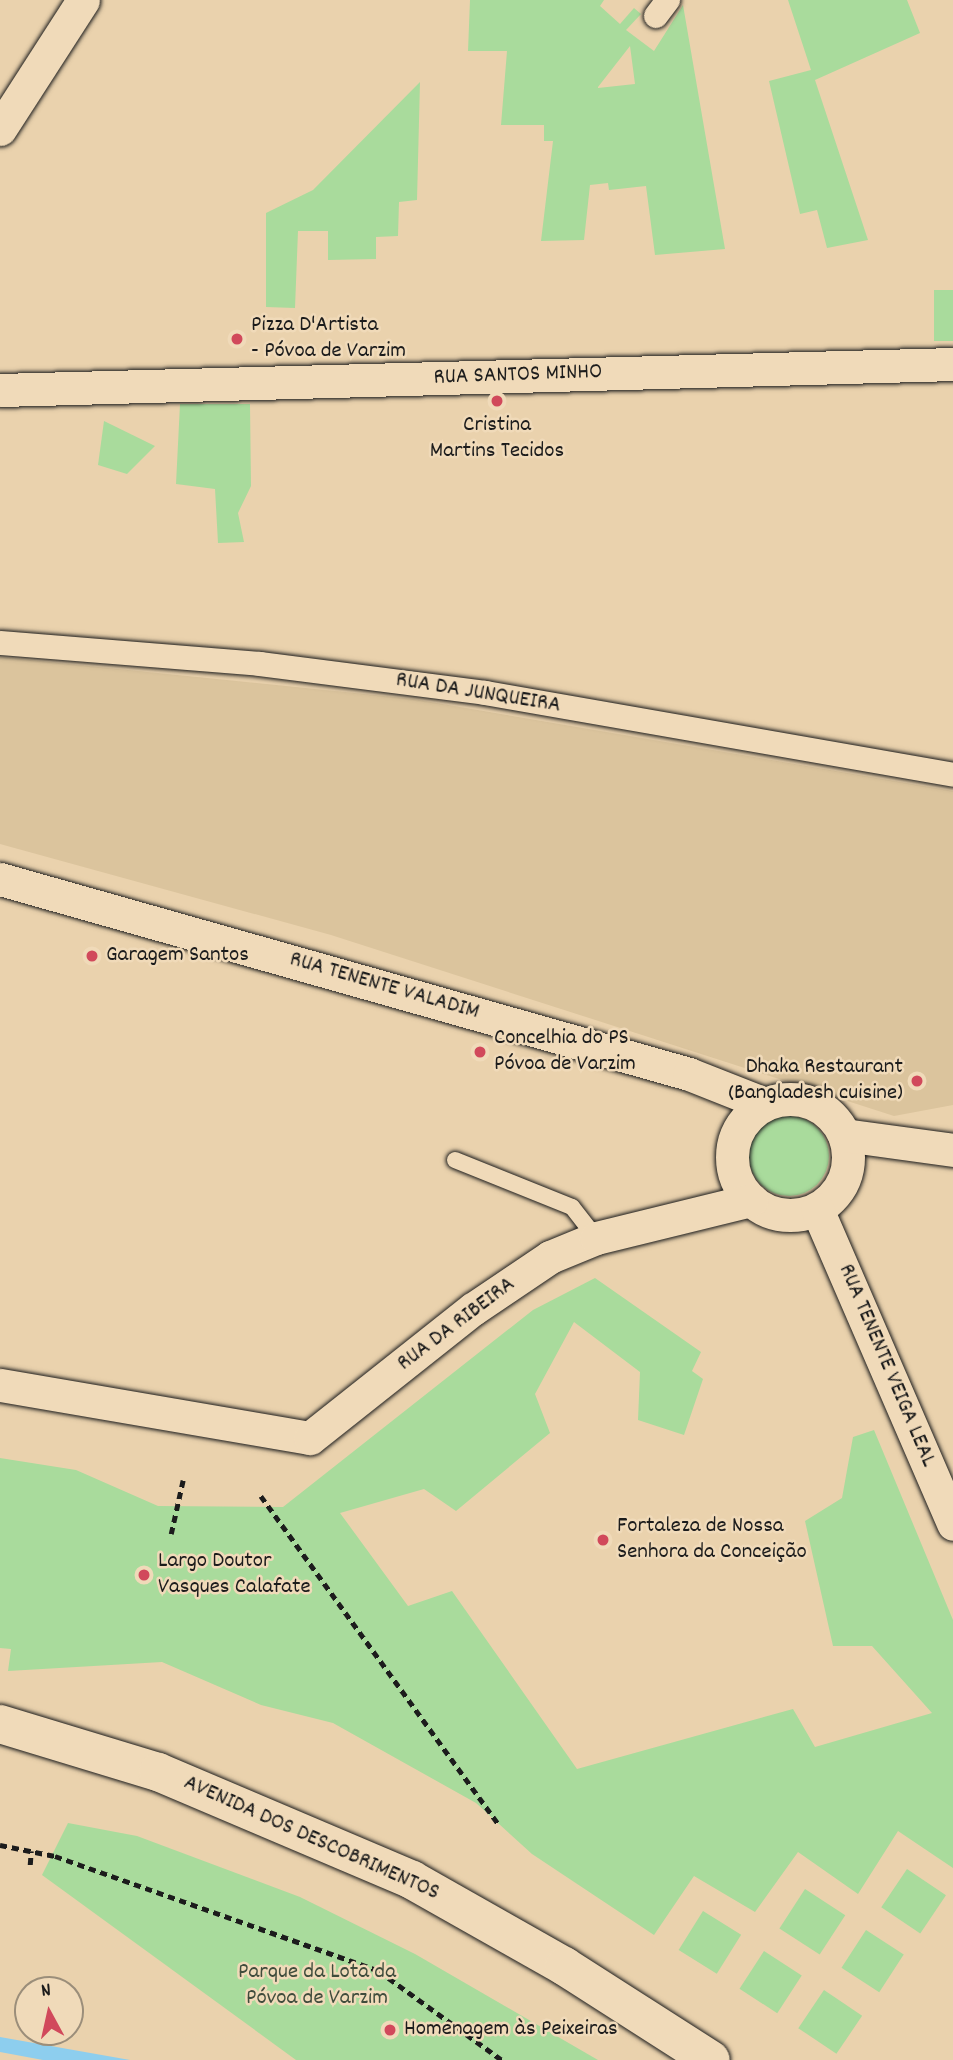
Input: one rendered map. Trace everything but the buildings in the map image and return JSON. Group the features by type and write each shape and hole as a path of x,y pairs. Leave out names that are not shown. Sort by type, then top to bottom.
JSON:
{"main road":[{"name":"AVENIDA DOS DESCOBRIMENTOS","path":"0,1724 158,1772 412,1880 564,1966 711,2060"}],"street":[{"path":"0,129 83,0"},
{"name":"RUA SANTOS MINHO","path":"0,390 953,364"},
{"name":"RUA DA JUNQUEIRA","path":"0,643 260,664 485,693 953,775"},
{"name":"RUA TENENTE VALADIM","path":"0,879 689,1074 765,1104"},
{"path":"844,1135 844,1177 817,1209 789,1215 751,1200 738,1185 732,1148 738,1130 765,1104 811,1103 844,1135 952,1148"},
{"name":"RUA DA RIBEIRA","path":"0,1385 288,1437 310,1438 329,1429 472,1309 551,1257 596,1238 751,1200"},
{"name":"RUA TENENTE VEIGA LEAL","path":"817,1209 953,1524"}],"lane":[{"path":"455,1160 572,1207 596,1238"}],"path":[{"path":"171,1534 183,1480"},
{"path":"261,1496 498,1824"},
{"path":"0,1845 32,1851 379,1971 502,2060"},
{"path":"30,1865 32,1851"}],"shaded area":[{"path":"0,657 413,699 953,791 953,1105 894,1116 331,935 0,844"}],"green space":[{"path":"470,0 604,0 600,6 620,24 634,8 641,14 626,30 654,51 683,5 725,249 655,255 646,186 609,190 608,183 590,185 584,240 541,241 553,141 544,141 544,125 501,125 507,51 468,51","holes":["630,46 635,84 598,88"]},
{"path":"788,0 907,0 920,33 815,80 868,240 827,248 817,210 800,214 769,81 811,70"},
{"path":"420,82 417,200 399,202 398,236 376,237 376,259 328,260 328,231 298,231 295,308 266,307 266,213 313,190"},
{"path":"934,290 953,290 953,341 934,341"},
{"path":"180,404 250,404 251,486 238,513 244,542 218,543 215,489 176,484"},
{"path":"104,421 155,446 127,474 98,465"},
{"path":"781,1116 797,1116 818,1127 829,1148 829,1164 818,1185 797,1196 781,1196 767,1190 755,1178 749,1164 749,1148 755,1134 767,1122"},
{"path":"595,1278 701,1352 692,1371 703,1379 684,1435 638,1420 640,1372 574,1322 535,1394 550,1433 456,1511 424,1489 340,1513 408,1606 452,1591 577,1769 793,1709 815,1747 932,1713 872,1646 833,1646 805,1521 842,1498 853,1437 874,1430 953,1620 953,1868 898,1831 858,1894 798,1852 755,1912 694,1876 654,1935 532,1854 476,1803 333,1723 261,1705 162,1662 8,1671 11,1649 0,1648 0,1458 76,1470 158,1506 283,1507 533,1310"},
{"name":"Parque da Lota da Póvoa de Varzim","path":"68,1823 137,1836 300,1897 415,1954 598,2060 296,2060 42,1875"},
{"path":"907,1869 946,1895 920,1933 881,1907"},
{"path":"805,1889 845,1915 820,1955 779,1928"},
{"path":"703,1911 741,1935 717,1974 679,1950"},
{"path":"866,1930 904,1955 879,1992 841,1968"},
{"path":"764,1951 802,1976 777,2013 739,1989"},
{"path":"824,1990 862,2016 836,2054 798,2028"}],"water":[{"path":"0,2037 14,2039 14,2046 51,2046 130,2060 43,2060 0,2052"}],"place":[{"name":"Pizza D'Artista - Póvoa de Varzim","path":"237,339"},
{"name":"Cristina Martins Tecidos","path":"497,401"},
{"name":"Garagem Santos","path":"92,956"},
{"name":"Concelhia do PS Póvoa de Varzim","path":"480,1052"},
{"name":"Dhaka Restaurant (Bangladesh cuisine)","path":"917,1081"},
{"name":"Fortaleza de Nossa Senhora da Conceição","path":"603,1540"},
{"name":"Largo Doutor Vasques Calafate","path":"144,1575"},
{"name":"Homenagem às Peixeiras","path":"390,2030"}]}
